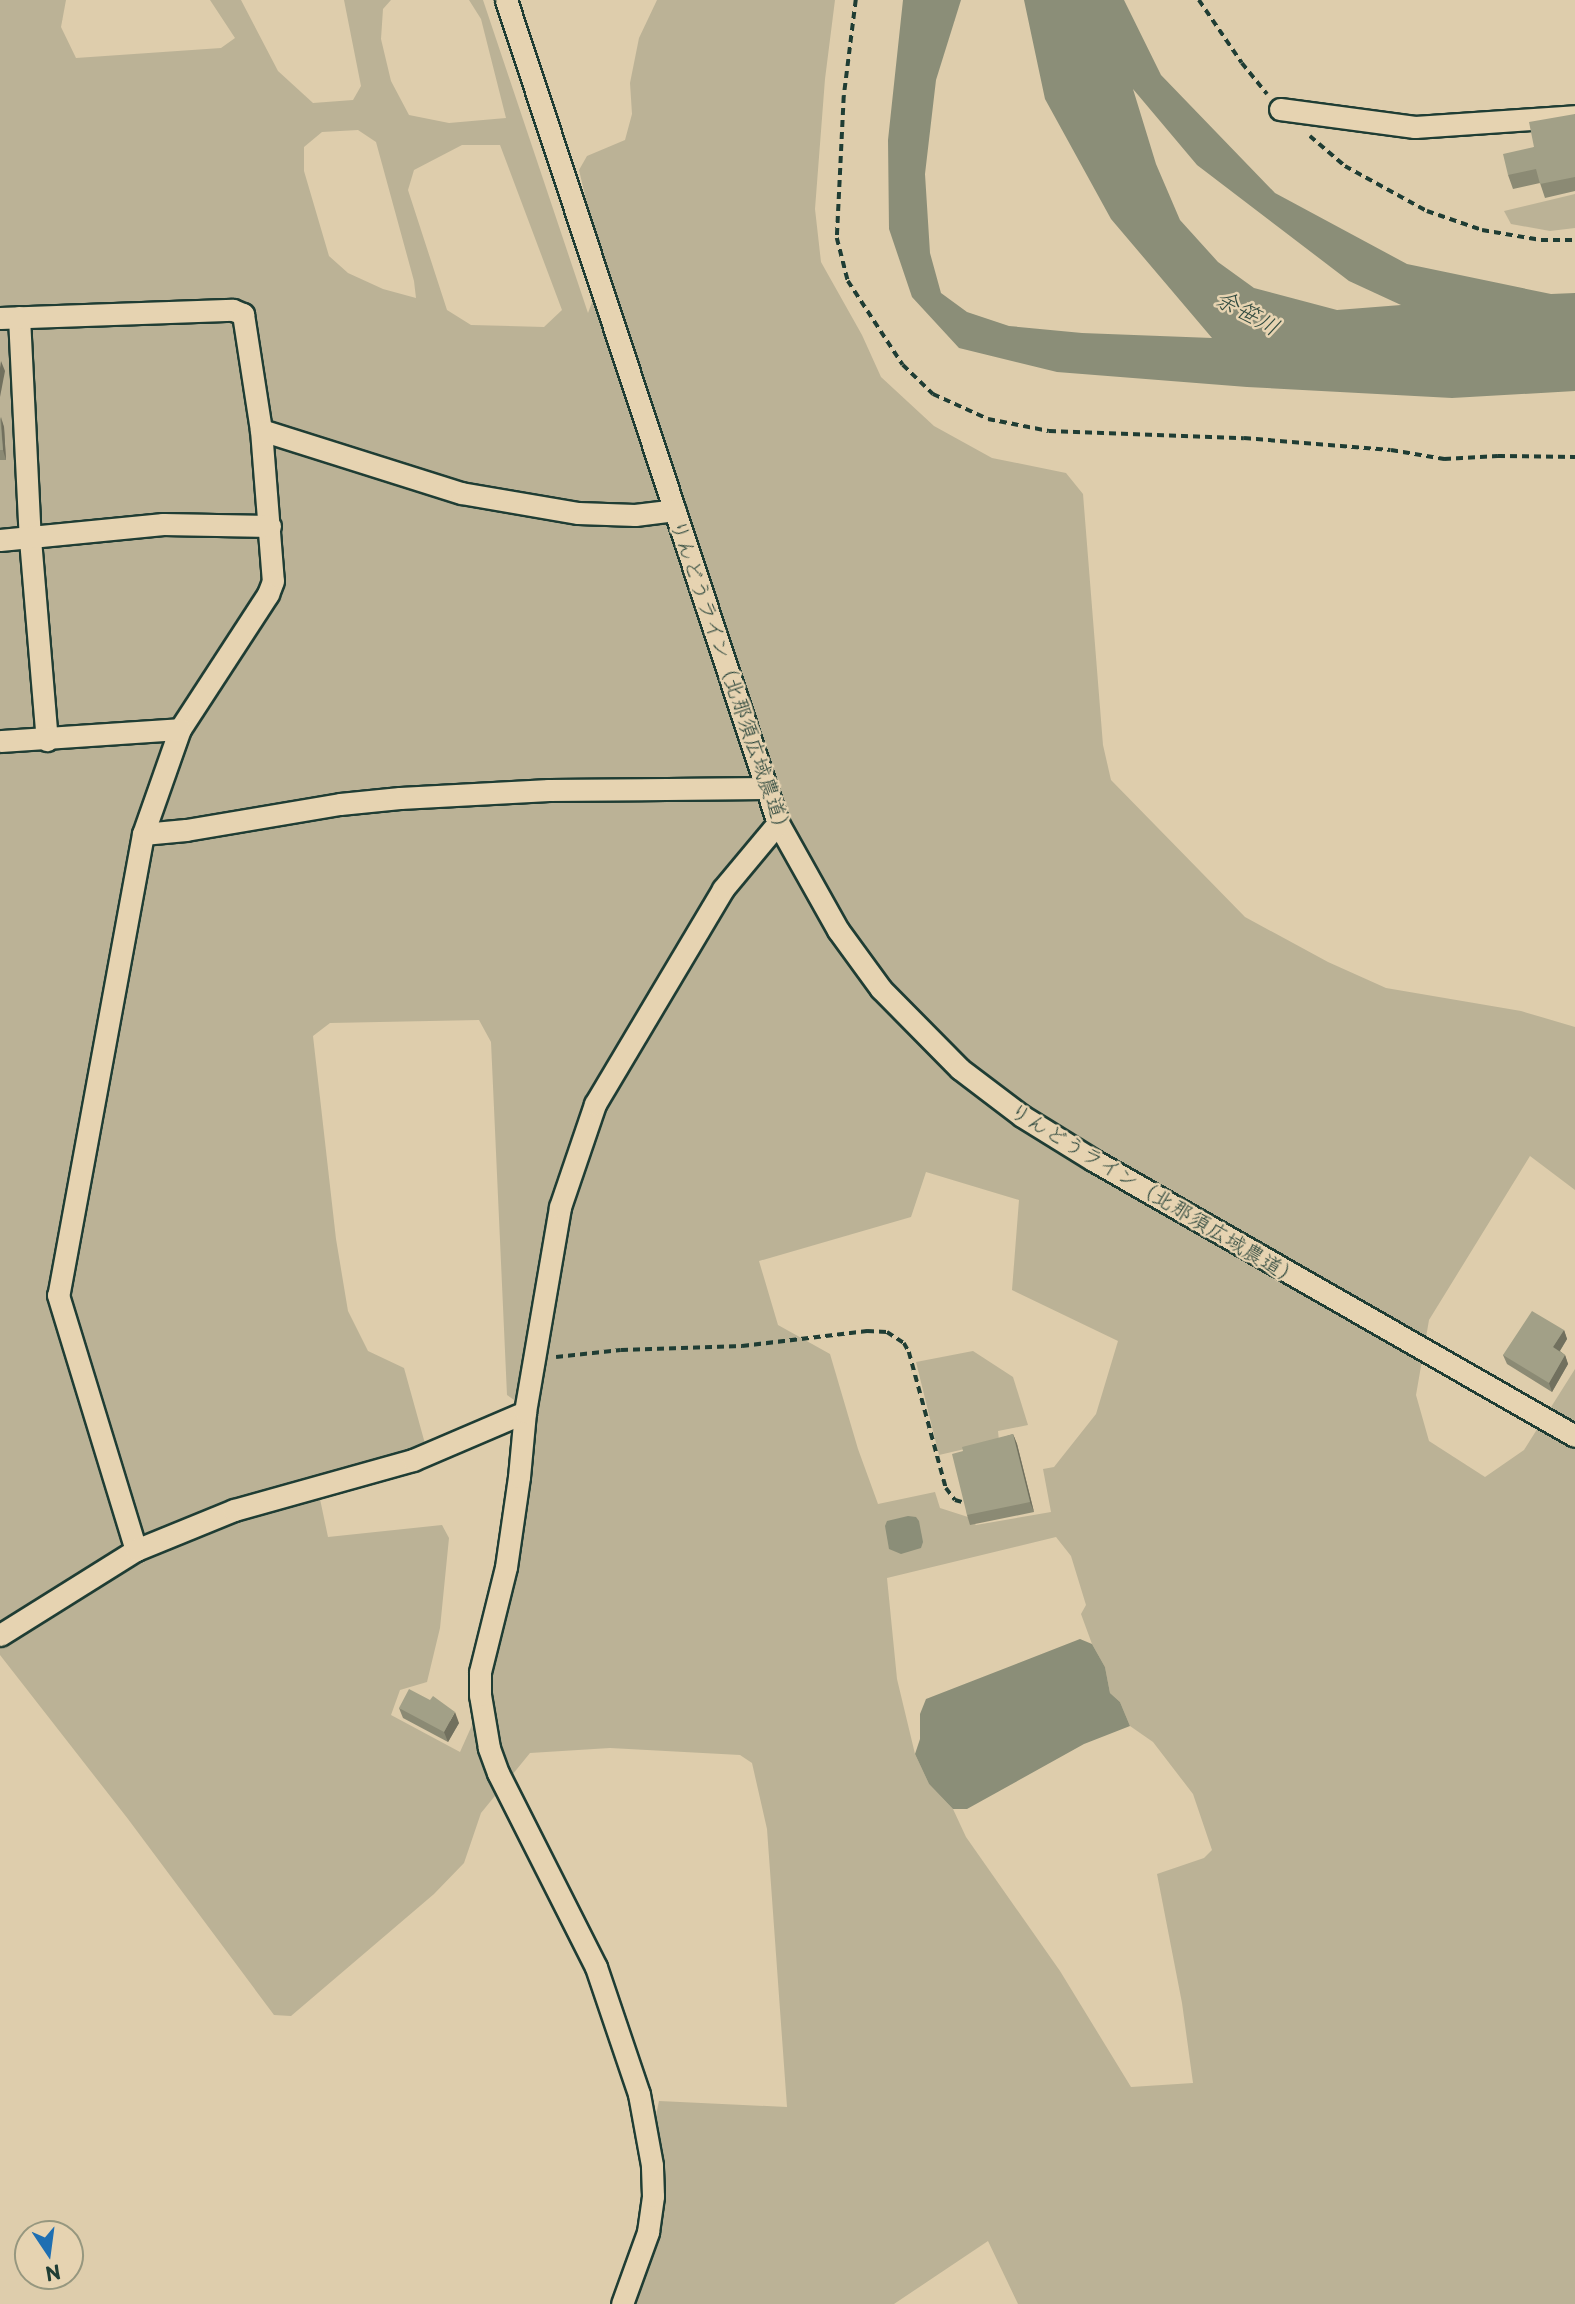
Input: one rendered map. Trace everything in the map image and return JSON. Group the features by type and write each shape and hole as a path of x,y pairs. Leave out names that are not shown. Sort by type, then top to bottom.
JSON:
{"street":[{"name":"りんどうライン（北那須広域農道）","path":"506,0 778,823 838,930 881,989 960,1069 1022,1116 1093,1160 1575,1436"},
{"path":"1280,108 1415,127 1575,116"},
{"path":"47,740 10,317 233,310 243,314 261,430 273,581 268,594 180,729 143,834 58,1295 136,1550"},
{"path":"261,430 461,493 578,513 635,515 675,510"},
{"path":"0,540 163,524 270,526"},
{"path":"0,741 47,740 180,729"},
{"path":"143,834 187,830 302,809 400,798 549,790 767,788"},
{"path":"622,2304 648,2232 653,2196 652,2165 639,2094 596,1966 498,1773 489,1748 480,1695 480,1672 485,1643 506,1567 525,1412 560,1207 595,1104 723,889 778,823"},
{"path":"0,1635 136,1550 234,1510 414,1460 525,1412"}],"path":[{"path":"856,0 844,96 836,238 848,281 903,365 933,394 988,419 1049,430 1244,438 1391,450 1444,459 1498,456 1575,457"},
{"path":"1199,0 1242,63 1280,108"},
{"path":"1307,133 1345,166 1427,211 1482,230 1541,240 1575,240"},
{"path":"534,1359 621,1350 743,1346 887,1332 904,1343 909,1352 946,1488 955,1500 962,1502"}],"shaded area":[{"path":"0,0 66,0 61,27 76,58 221,48 235,38 210,0 241,0 278,71 313,103 353,100 361,86 344,0 391,0 383,9 381,39 391,81 409,115 449,123 506,118 481,19 469,0 483,0 588,313 603,272 579,170 587,156 625,140 632,114 630,83 639,38 657,0 835,0 825,79 815,209 821,262 862,335 881,377 934,426 992,458 1066,473 1083,494 1103,745 1111,780 1245,917 1328,962 1386,988 1521,1011 1575,1027 1575,1190 1530,1156 1429,1320 1416,1395 1429,1441 1485,1477 1524,1450 1575,1369 1575,2304 1018,2304 988,2241 894,2304 628,2304 659,2153 655,2120 659,2101 787,2107 767,1829 752,1763 740,1755 610,1748 530,1753 481,1813 464,1863 434,1894 291,2016 274,2015 128,1819 0,1655","holes":["358,130 376,142 414,281 416,298 383,289 348,273 329,256 304,171 304,147 322,132","462,145 500,145 562,310 544,327 471,325 447,310 408,190 414,170","479,1020 491,1042 507,1395 530,1411 477,1714 460,1752 391,1715 400,1690 427,1682 440,1628 449,1538 442,1525 328,1537 320,1499 429,1458 404,1368 368,1351 348,1311 336,1239 313,1036 330,1023","926,1172 1019,1200 1012,1290 1118,1341 1096,1414 1054,1467 1043,1469 1051,1512 976,1525 968,1517 940,1508 935,1492 878,1504 858,1449 830,1354 778,1325 759,1261 911,1217","1056,1537 1071,1556 1086,1605 1081,1614 1092,1644 1105,1667 1110,1693 1120,1702 1130,1726 1153,1742 1193,1794 1212,1850 1204,1858 1157,1874 1182,2003 1193,2083 1131,2087 1060,1971 966,1837 953,1809 929,1784 915,1754 897,1679 887,1578"]},
{"path":"1575,194 1575,228 1550,231 1511,224 1504,211"},
{"path":"973,1351 1013,1377 1028,1425 998,1431 999,1441 939,1455 916,1362"}],"water":[{"name":"余笹川","path":"903,0 961,0 936,80 925,174 930,253 941,293 967,312 1009,326 1082,333 1212,338 1111,219 1045,99 1024,0 1124,0 1161,75 1275,193 1407,264 1551,294 1575,293 1575,391 1452,398 1247,387 1057,372 959,348 912,297 889,229 888,140","holes":["1133,89 1197,165 1349,281 1401,305 1337,310 1254,288 1218,262 1180,220 1156,164"]},
{"path":"916,1517 919,1521 923,1542 921,1548 901,1554 889,1549 885,1526 887,1521"},
{"path":"1080,1639 1092,1644 1105,1667 1110,1693 1120,1702 1130,1726 1084,1744 967,1809 953,1809 929,1784 915,1754 920,1739 920,1714 926,1699"}],"building":[{"path":"1575,114 1575,177 1540,184 1536,169 1508,175 1503,154 1534,147 1529,122"},
{"path":"0,417 3,450 0,450"},
{"path":"1532,1311 1564,1330 1553,1347 1565,1355 1549,1383 1503,1355"},
{"path":"1013,1434 1030,1502 967,1515 952,1454 963,1451 962,1447"},
{"path":"409,1689 430,1700 433,1696 455,1712 444,1732 399,1708"}]}
